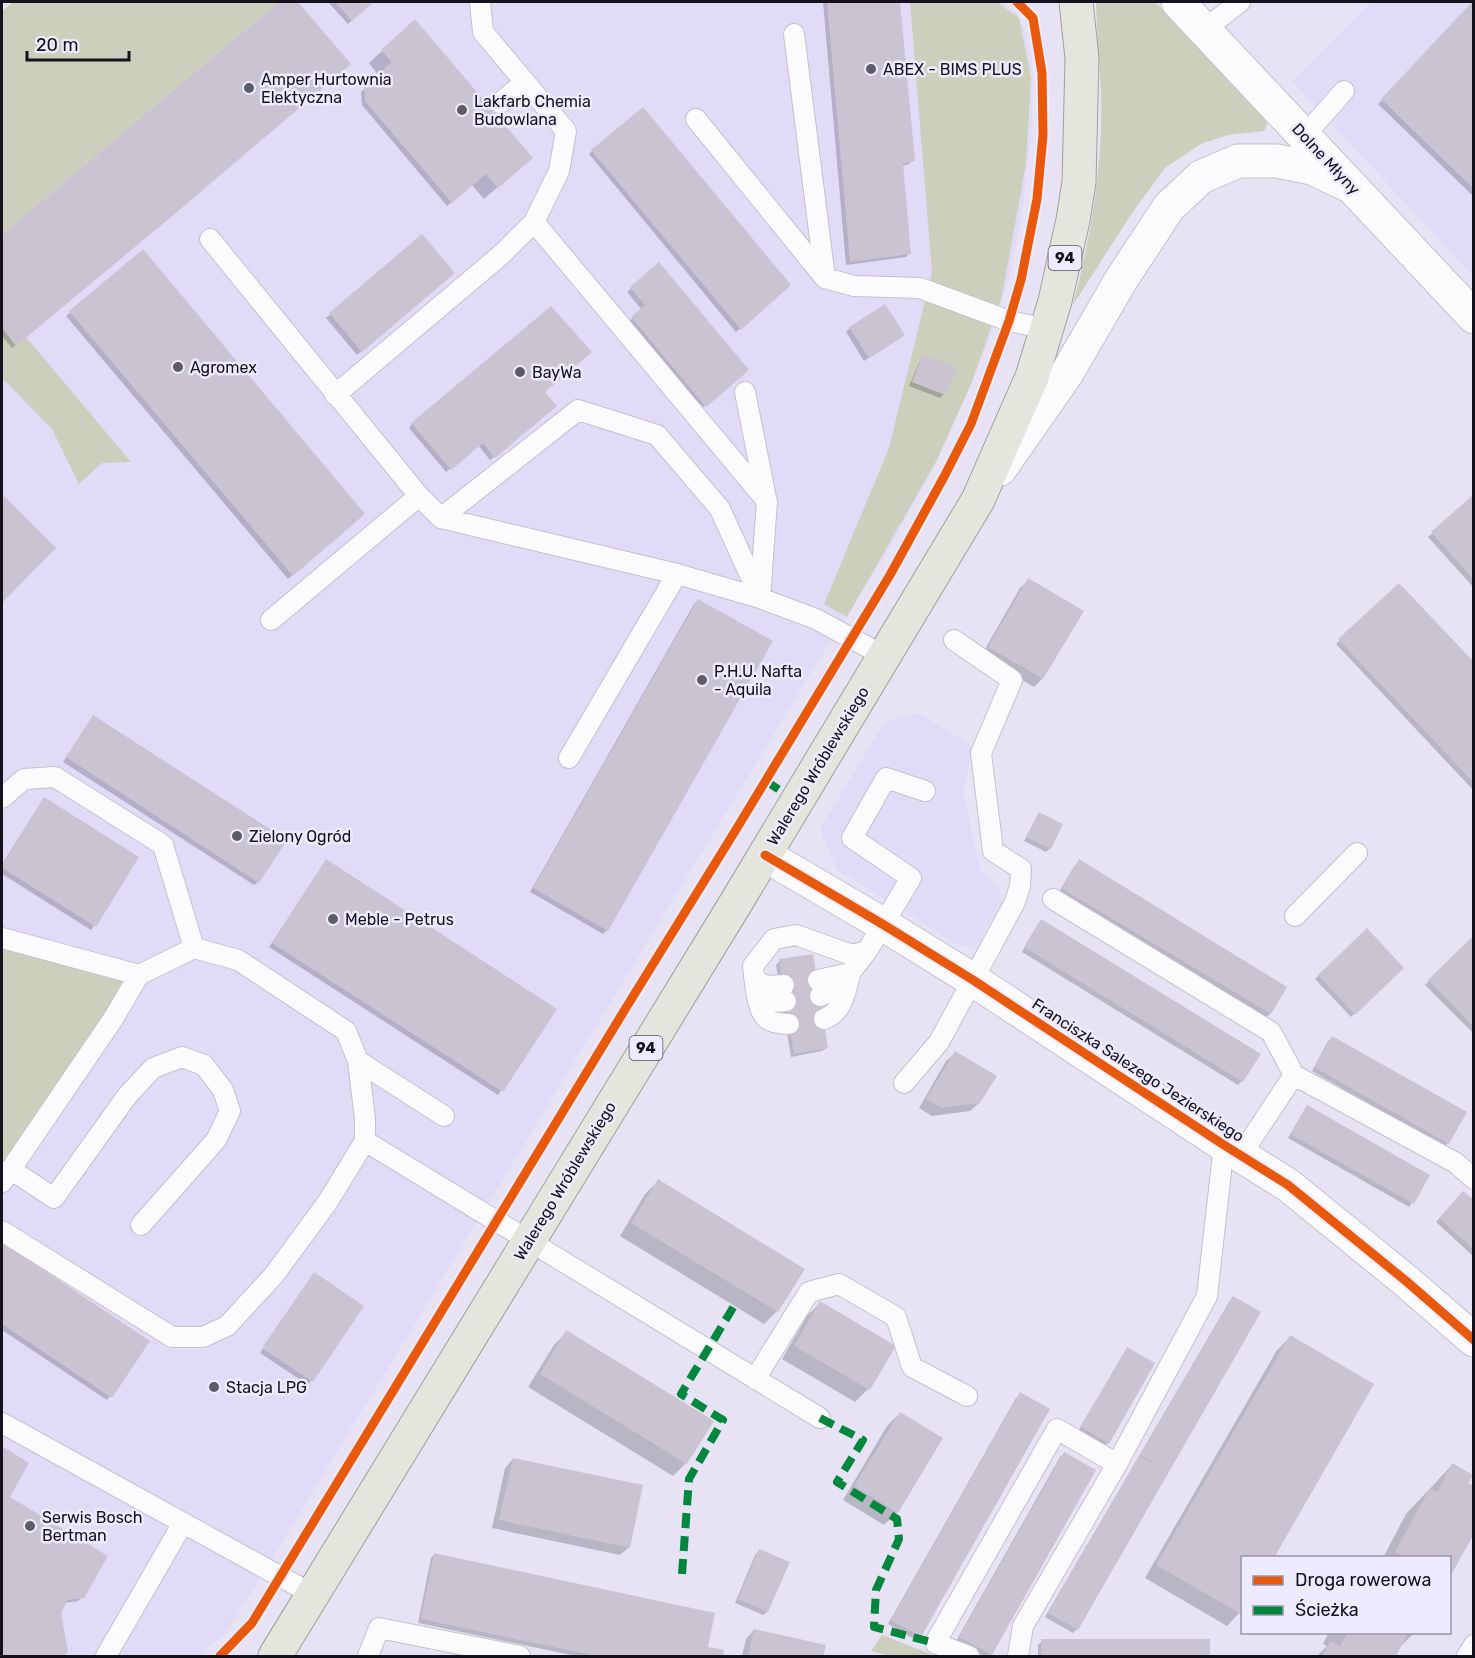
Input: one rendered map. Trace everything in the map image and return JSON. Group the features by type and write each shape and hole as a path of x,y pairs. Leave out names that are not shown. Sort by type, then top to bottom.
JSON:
{"main road":[{"name":"Walerego Wróblewskiego","path":"283,1654 312,1594 765,855 978,500 1032,377 1058,291 1073,220 1079,182 1082,58 1076,2"}],"street":[{"name":"Dolne Młyny","path":"1178,2 1473,317"},
{"path":"978,500 1067,373 1121,280 1169,207 1201,177 1238,161 1277,161 1312,168 1350,186"},
{"name":"Franciszka Salezego Jezierskiego","path":"765,855 875,938 973,980 1288,1185 1406,1281 1473,1340"}],"lane":[{"path":"335,395 502,254 534,222 559,171 566,131 483,32 480,2"},
{"path":"1205,29 1239,2"},
{"path":"794,34 825,278"},
{"path":"500,103 525,82"},
{"path":"1304,136 1344,91"},
{"path":"696,119 825,278 854,286 920,288 1009,321 1048,329"},
{"path":"534,222 767,501"},
{"path":"210,239 335,395 419,496 441,518 677,574 760,598 816,619 884,656"},
{"path":"745,392 767,501 760,598"},
{"path":"441,518 578,410 657,435 720,509 760,598"},
{"path":"271,620 419,496"},
{"path":"569,758 677,574"},
{"path":"904,1083 939,1042 1015,902 1020,886 1021,869 993,852 981,753 1012,680 954,640"},
{"path":"2,798 24,779 55,777 163,845 194,948"},
{"path":"824,1019 832,1016 842,1004 850,973 875,938 911,878 852,838 886,778 925,791"},
{"path":"1295,916 1357,854"},
{"path":"1053,899 1271,1032 1294,1076 1456,1163 1473,1179"},
{"path":"789,1024 779,1024 766,1018 760,1012 753,966 774,939 796,935 852,955 875,938"},
{"path":"2,938 139,975"},
{"path":"2,1231 172,1337 203,1337 227,1326 274,1275 327,1203 365,1141 365,1119 358,1061 346,1031 238,960 194,948 139,975 6,1176 54,1198 127,1096 153,1068 182,1057 204,1065 223,1090 230,1111 216,1140 141,1225"},
{"path":"819,988 850,973"},
{"path":"754,977 759,984 785,993"},
{"path":"358,1061 444,1116"},
{"path":"1018,1656 1023,1626 1117,1464 1207,1296 1233,1150 1294,1076"},
{"path":"365,1141 820,1418"},
{"path":"755,1379 809,1292 839,1284 896,1317 912,1367 967,1396"},
{"path":"2,1423 312,1594"},
{"path":"969,1656 935,1643 1058,1429 1117,1464"},
{"path":"106,1656 183,1523"},
{"path":"368,1656 379,1628 520,1656"},
{"path":"1467,1656 1473,1645"}],"shaded area":[{"path":"251,2 1002,2 1018,14 1026,34 1033,72 1032,128 1021,219 1009,279 988,344 929,476 884,557 828,645 227,1633 205,1649 200,1656 2,1656 2,222"},
{"path":"1371,2 1473,2 1473,276 1292,81"},
{"path":"918,713 974,747 963,791 980,870 998,886 1002,902 976,948 954,943 837,870 820,829 885,721"}],"green space":[{"path":"13,2 279,2 2,234 2,11"},
{"path":"910,2 997,2 1019,18 1031,78 1026,164 1002,296 972,382 937,460 847,617 824,604 889,448 932,272"},
{"path":"1096,2 1154,2 1171,16 1266,119 1267,125 1264,131 1228,135 1201,144 1165,168 1132,213 1073,305 1092,218 1100,151 1101,97"},
{"path":"2,328 16,345 26,337 131,462 102,463 79,484 52,429 2,378"},
{"path":"2,938 139,975 2,1182"},
{"path":"882,1635 936,1656 891,1656 871,1651"}],"building":[{"path":"279,2 298,2 351,64 16,346 2,328 2,234"},
{"path":"335,2 374,2 352,21"},
{"path":"827,2 900,2 915,161 903,164 911,254 850,262"},
{"path":"1474,2 1474,189 1381,99"},
{"path":"415,19 533,158 498,188 486,174 452,203 365,101 364,87 392,62 381,50"},
{"path":"643,107 791,285 741,330 591,150"},
{"path":"422,234 455,273 362,352 329,313"},
{"path":"143,249 365,514 293,576 69,311"},
{"path":"659,262 749,370 706,407 631,317 645,305 630,287"},
{"path":"885,304 905,335 869,358 849,327"},
{"name":"BayWa","path":"551,306 592,352 545,392 557,406 495,458 483,443 451,470 411,423"},
{"path":"923,355 957,367 945,395 912,382"},
{"path":"1474,494 1474,580 1431,532"},
{"path":"4,496 56,548 2,603 2,499"},
{"path":"1028,578 1084,611 1043,679 988,647"},
{"path":"1399,583 1474,662 1474,783 1338,639"},
{"path":"698,599 773,641 608,931 533,888"},
{"path":"93,715 287,840 259,883 66,757"},
{"path":"44,797 139,857 96,927 2,868"},
{"path":"1039,812 1063,824 1051,849 1026,837"},
{"path":"326,859 557,1009 503,1092 272,943"},
{"path":"1079,859 1287,987 1271,1014 1061,888"},
{"path":"1041,919 1261,1054 1243,1082 1024,947"},
{"path":"1367,928 1404,968 1355,1015 1318,975"},
{"path":"1474,935 1474,1027 1428,980"},
{"path":"813,954 828,1048 794,1054 779,959"},
{"path":"1332,1036 1467,1112 1449,1144 1314,1067"},
{"path":"955,1051 997,1076 980,1103 941,1108 926,1099"},
{"path":"1307,1105 1430,1175 1414,1204 1290,1134"},
{"path":"658,1179 805,1269 778,1312 631,1223"},
{"path":"1463,1191 1474,1200 1474,1250 1439,1218"},
{"path":"2,1242 150,1341 112,1398 2,1324"},
{"path":"314,1272 364,1306 313,1382 262,1348"},
{"path":"1233,1296 1261,1312 1078,1630 1048,1613 1139,1456 1159,1466 1140,1455"},
{"path":"820,1301 896,1346 870,1390 794,1346"},
{"path":"566,1330 714,1421 687,1464 540,1374"},
{"path":"1290,1335 1374,1384 1275,1556 1241,1556 1241,1614 1156,1565"},
{"path":"1127,1347 1155,1363 1109,1444 1081,1427"},
{"path":"1020,1392 1050,1409 921,1637 891,1620"},
{"path":"900,1412 943,1438 898,1513 854,1486"},
{"name":"Serwis Bosch Bertman","path":"2,1446 29,1463 10,1497 108,1556 84,1598 68,1600 61,1613 68,1651 65,1656 2,1656"},
{"path":"1064,1452 1096,1470 992,1655 959,1637"},
{"path":"513,1458 643,1485 630,1548 499,1520"},
{"path":"1452,1463 1473,1475 1468,1483 1474,1486 1474,1534 1451,1575 1451,1556 1401,1556 1395,1552 1430,1488 1437,1492"},
{"path":"759,1549 790,1562 768,1612 738,1599"},
{"path":"434,1553 715,1613 708,1647 724,1650 723,1656 596,1656 421,1619"},
{"path":"754,1629 826,1645 823,1656 748,1655"},
{"path":"1347,1634 1408,1634 1396,1656 1322,1656 1331,1641 1340,1646"},
{"path":"1041,1639 1210,1639 1210,1656 1041,1656"}],"marked path":[{"path":"766,781 781,791"},
{"path":"682,1574 689,1479 723,1420 681,1394 737,1301"},
{"path":"820,1418 863,1440 837,1482 897,1519 899,1539 876,1590 874,1627 935,1643"}],"cycle path":[{"path":"220,1656 252,1623 737,828 890,575 971,424 1009,321 1021,280 1037,199 1043,135 1042,73 1033,18 1017,2"},
{"path":"765,855 973,980 1288,1185 1474,1340"}],"place":[{"name":"ABEX - BIMS PLUS","path":"871,69"},
{"name":"Amper Hurtownia Elektyczna","path":"249,88"},
{"name":"Lakfarb Chemia Budowlana","path":"462,110"},
{"name":"Agromex","path":"178,367"},
{"name":"BayWa","path":"520,372"},
{"name":"P.H.U. Nafta - Aquila","path":"702,680"},
{"name":"Zielony Ogród","path":"237,836"},
{"name":"Meble - Petrus","path":"333,919"},
{"name":"Stacja LPG","path":"214,1387"},
{"name":"Serwis Bosch Bertman","path":"30,1526"}]}
